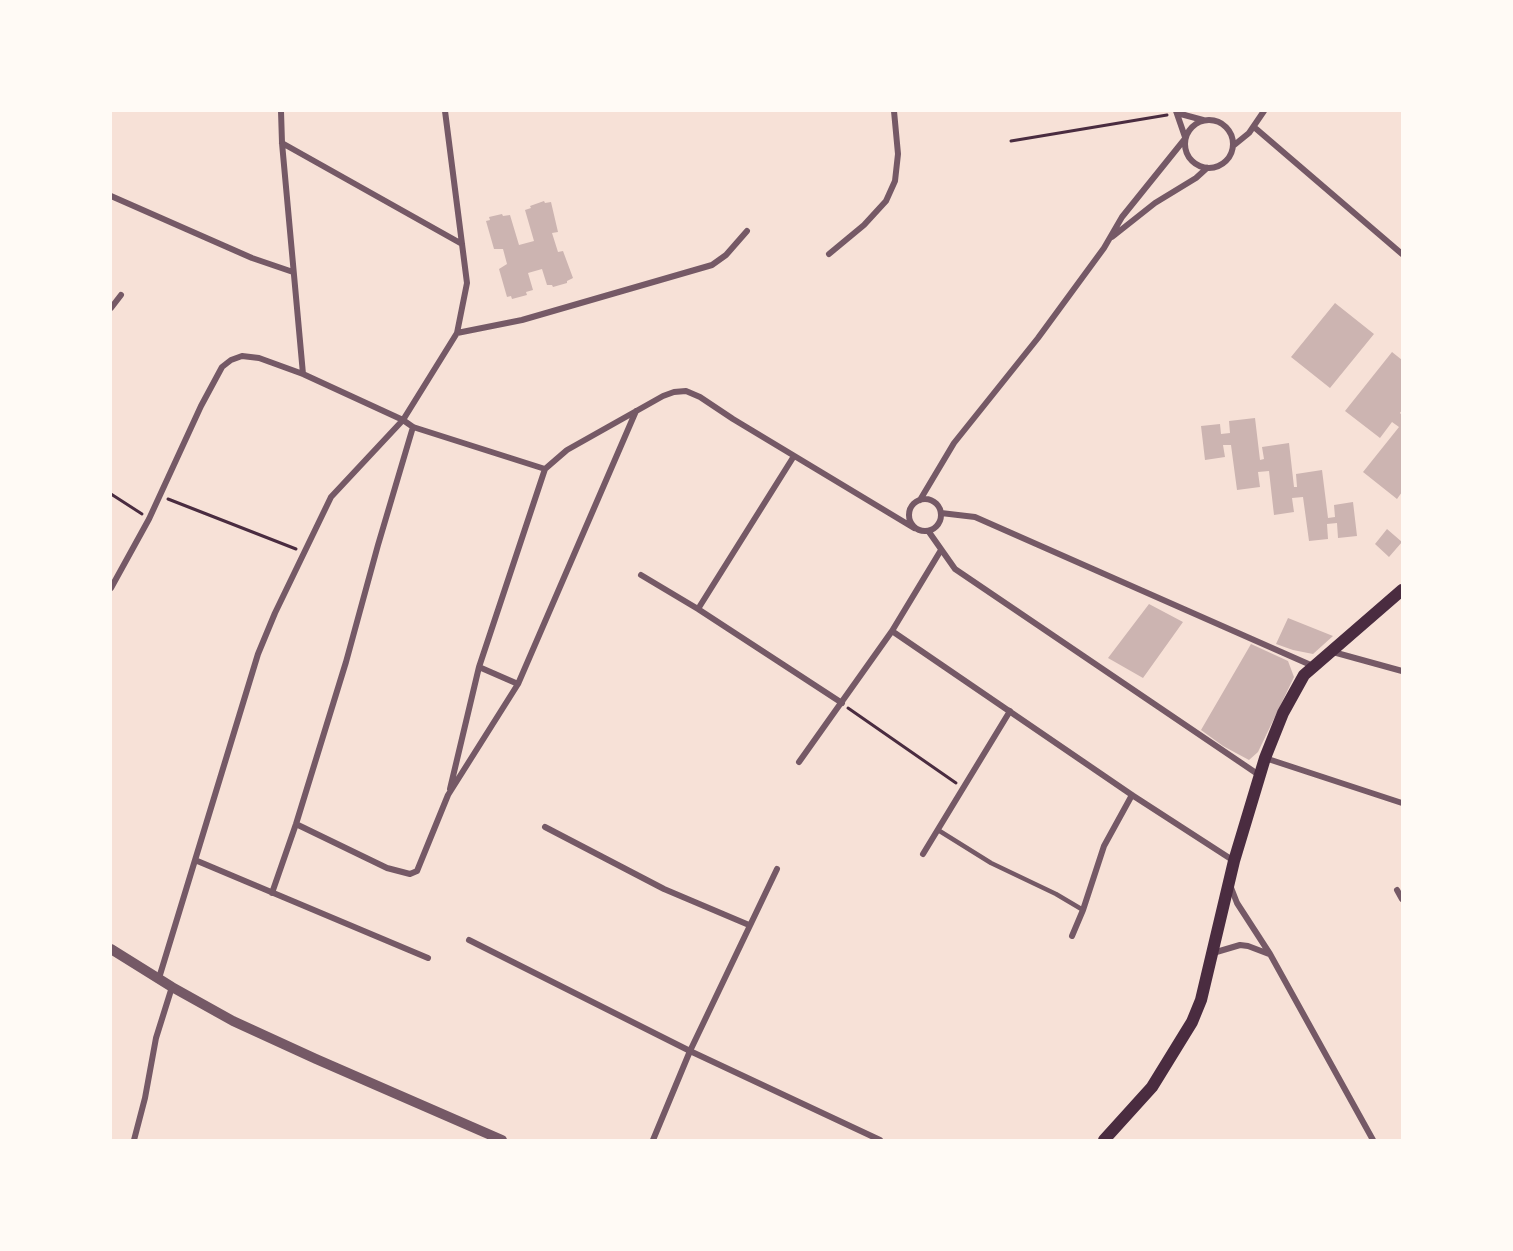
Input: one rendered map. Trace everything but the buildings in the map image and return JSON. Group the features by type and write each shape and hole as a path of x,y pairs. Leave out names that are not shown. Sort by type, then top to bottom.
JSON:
{"main road":[{"path":"1104,1140 1152,1086 1192,1022 1201,1000 1234,861 1264,758 1283,713 1304,675 1402,590"}],"street":[{"path":"281,111 303,374"},
{"path":"159,978 258,654 305,552 331,497 403,420 457,333 466,283 445,111"},
{"path":"829,254 864,225 886,201 895,181 898,154 894,111"},
{"path":"920,500 954,443 1038,338 1110,240 1122,217 1185,138 1191,126 1206,119 1215,111"},
{"path":"1177,112 1185,138 1184,148 1192,162 1207,168 1227,160 1233,146 1254,127 1264,111"},
{"path":"1177,112 1217,121 1229,130 1233,146"},
{"path":"1254,127 1402,254"},
{"path":"282,143 462,244"},
{"path":"1110,240 1155,203 1196,178 1207,168"},
{"path":"111,196 252,258 294,272"},
{"path":"457,333 522,320 712,265 726,255 747,231"},
{"path":"111,308 121,296"},
{"path":"111,588 150,519 201,406 222,367 242,356 259,358 303,374 403,420 413,427 545,469"},
{"path":"296,824 387,868 410,874 417,871 448,795 479,667 545,469 567,450 663,396 686,391 700,397 918,531 928,532 940,523 941,513 936,503 926,499 912,505 908,514 914,528"},
{"path":"448,795 518,684 636,411"},
{"path":"272,893 296,824 346,662 413,427"},
{"path":"698,609 794,456"},
{"path":"941,513 975,517 1313,666"},
{"path":"928,532 955,569 1260,775"},
{"path":"799,762 892,631 941,550"},
{"path":"641,575 698,609 842,704"},
{"path":"892,631 1132,795 1234,861"},
{"path":"1333,652 1402,671"},
{"path":"479,667 518,684"},
{"path":"922,854 939,830 1010,711"},
{"path":"1264,758 1402,803"},
{"path":"1072,936 1104,846 1132,795"},
{"path":"545,827 664,889 749,925"},
{"path":"195,860 429,958"},
{"path":"653,1140 690,1052 777,869"},
{"path":"1229,884 1237,903 1270,954 1373,1140"},
{"path":"1397,890 1402,899"},
{"path":"469,940 690,1052 880,1140"},
{"path":"1212,953 1248,945 1270,954"},
{"path":"111,949 172,987 233,1020 316,1059 502,1140"},
{"path":"134,1140 145,1098 156,1038 172,987"}],"lane":[{"path":"939,830 991,863 1056,894 1083,910"}],"path":[{"path":"1011,141 1177,112"},
{"path":"111,494 150,519"},
{"path":"161,496 305,552"},
{"path":"842,704 964,789"}]}
